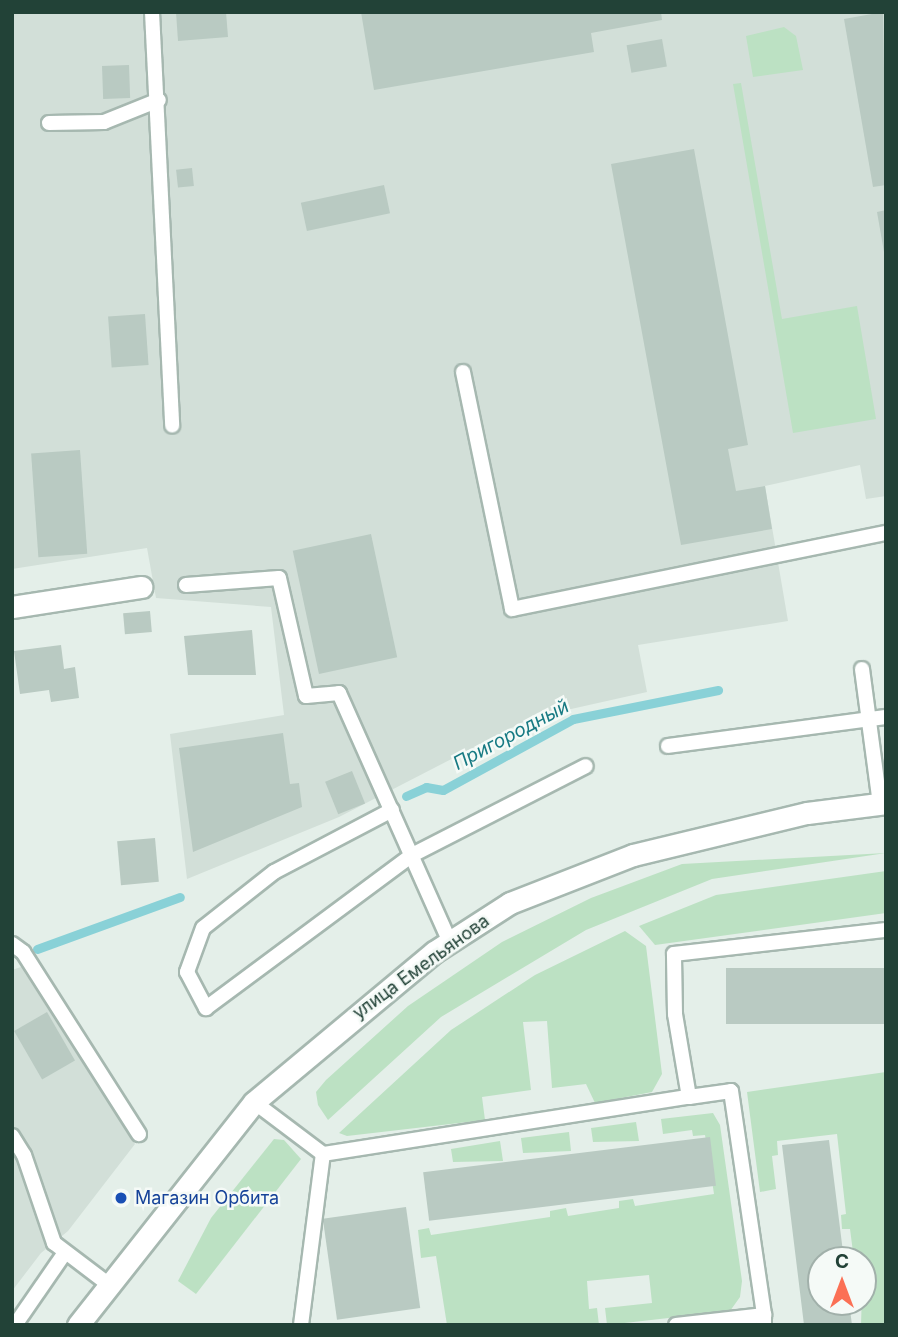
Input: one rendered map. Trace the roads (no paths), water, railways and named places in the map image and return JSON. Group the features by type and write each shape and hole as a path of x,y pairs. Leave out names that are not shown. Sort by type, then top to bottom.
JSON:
{"main road":[{"path":"12,607 141,587"},
{"name":"улица Емельянова","path":"78,1325 254,1102 450,942 510,903 632,855 807,813 883,804"}],"lane":[{"path":"152,12 159,100 172,426"},
{"path":"49,123 104,122 159,100"},
{"path":"463,372 512,609 886,533"},
{"path":"186,585 279,578 306,696 339,693 450,942"},
{"path":"862,669 883,804"},
{"path":"668,746 886,717"},
{"path":"392,810 274,872 203,928 187,972 206,1008 412,855 586,766"},
{"path":"689,1097 675,1014 674,954 886,930"},
{"path":"12,944 23,952 139,1134"},
{"path":"254,1102 323,1154 731,1091 764,1320 676,1325"},
{"path":"12,1136 24,1156 54,1243 64,1254 108,1284"},
{"path":"301,1325 323,1154"},
{"path":"15,1325 64,1254"}],"waterway":[{"name":"Пригородный","path":"406,796 426,787 443,790 573,719 718,690"},
{"name":"Пригородный","path":"37,949 180,897"}],"place":[{"name":"Магазин Орбита","path":"121,1198"}]}
